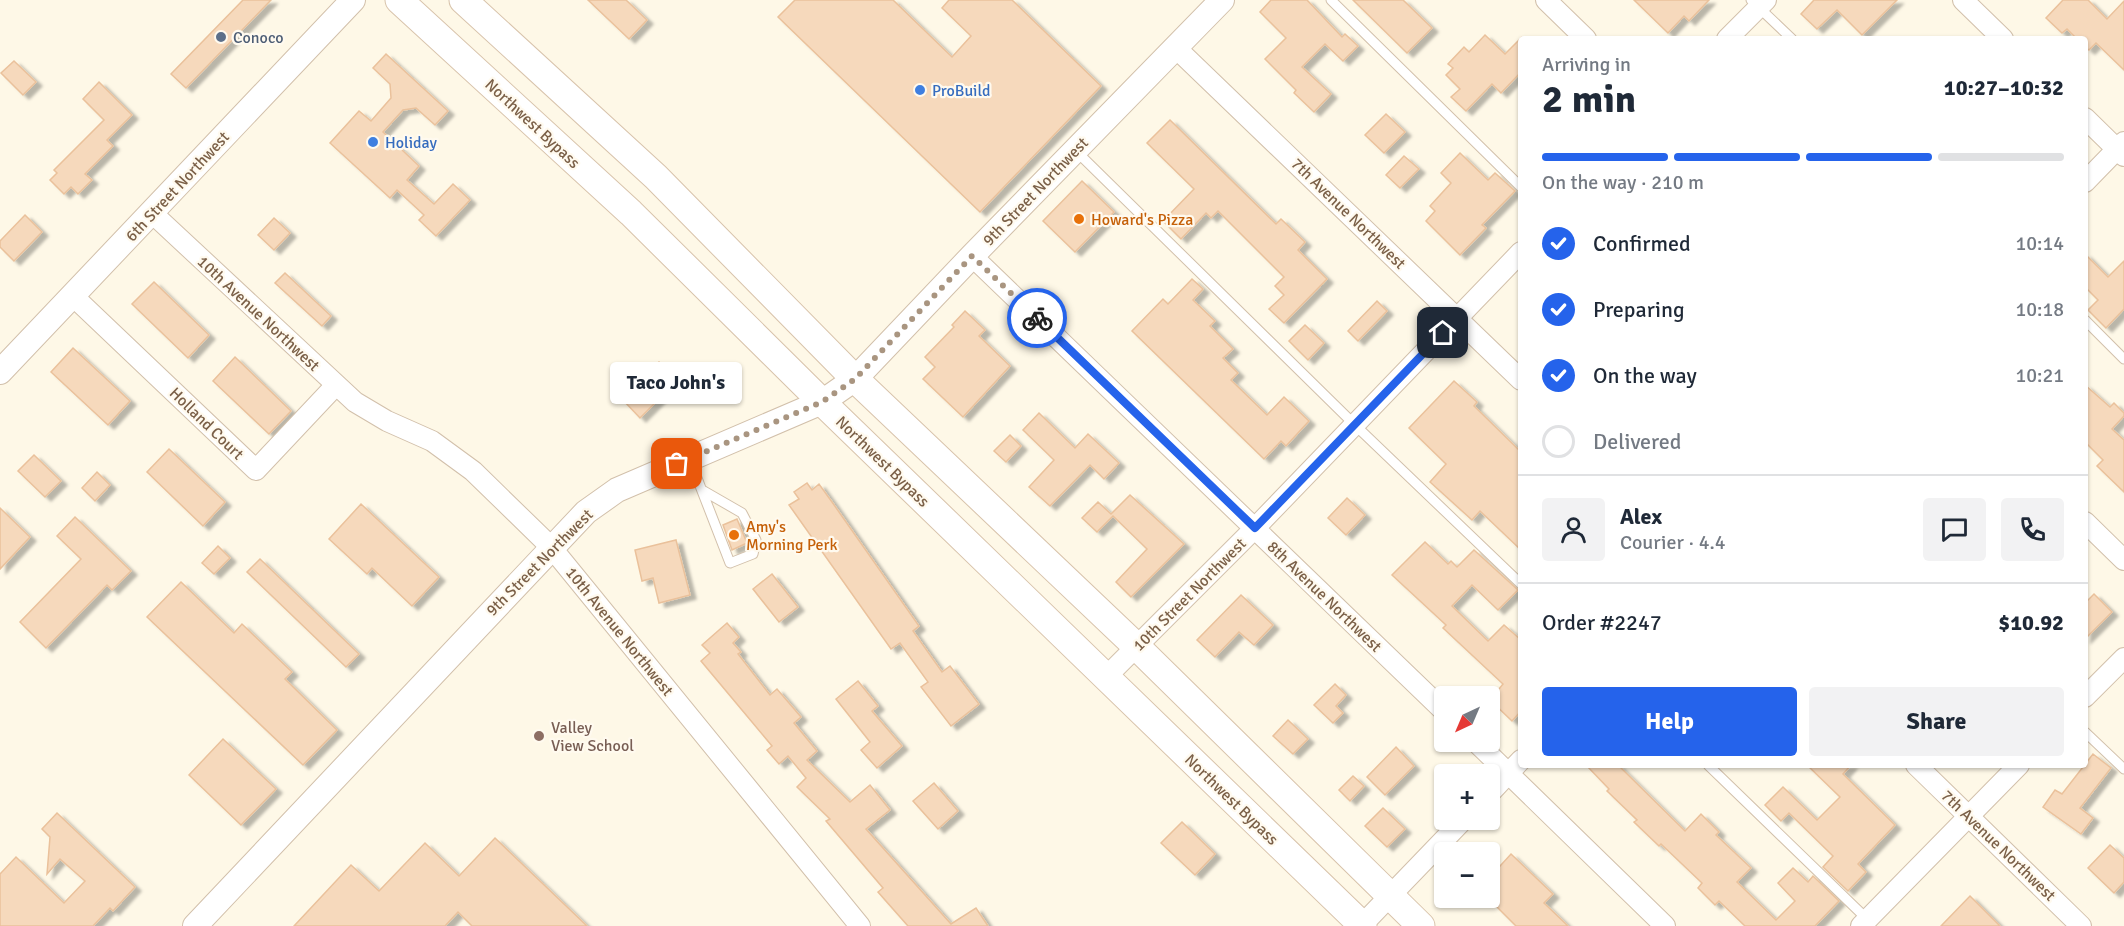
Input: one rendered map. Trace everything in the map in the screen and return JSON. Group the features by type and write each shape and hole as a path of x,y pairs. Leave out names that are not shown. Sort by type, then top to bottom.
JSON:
{"main road":[{"name":"Northwest Bypass","path":"399,0 631,213 822,402 1362,925"},
{"path":"463,0 656,177 855,379 1137,647 1421,926"}],"street":[{"name":"6th Street Northwest","path":"0,372 353,0"},
{"name":"9th Street Northwest","path":"195,926 586,512 618,490 822,402 855,379 1222,0"},
{"path":"1546,0 1583,36"},
{"path":"1963,0 2000,36"},
{"path":"1730,36 1758,2"},
{"name":"7th Avenue Northwest","path":"1176,48 1518,377"},
{"path":"2088,121 2122,149 2088,179"},
{"name":"10th Avenue Northwest","path":"151,213 355,402 387,421 432,441 473,471 551,547 860,926"},
{"name":"10th Street Northwest","path":"1106,677 1255,528 1518,255"},
{"name":"8th Avenue Northwest","path":"972,256 1434,701"},
{"name":"Holland Court","path":"73,296 256,470 336,385"},
{"path":"2088,525 2124,560"},
{"path":"2088,694 2124,658"},
{"path":"1492,752 1515,767 1665,926"},
{"path":"1500,782 1515,767"},
{"name":"7th Avenue Northwest","path":"1919,768 2081,926"},
{"path":"1868,924 2016,768"},
{"path":"1362,925 1453,830"}],"lane":[{"path":"1331,0 1518,184"},
{"path":"1758,2 1789,36"},
{"path":"1076,150 1355,425 1518,581"},
{"path":"2088,323 2124,359"},
{"path":"689,459 730,563 753,554 756,540 742,513 702,490"},
{"path":"2088,735 2124,769"},
{"path":"1711,768 1868,924"}],"building":[{"name":"Conoco","path":"243,0 271,0 186,88 171,74"},
{"path":"588,0 626,0 647,20 629,39"},
{"path":"795,0 893,0 952,57 971,36 942,8 949,0 1012,0 1101,86 980,212 778,17"},
{"path":"1271,0 1307,0 1342,37 1345,34 1358,46 1343,61 1325,44 1302,67 1331,94 1314,112 1265,59 1286,38 1260,12"},
{"path":"1353,0 1403,0 1432,28 1407,53"},
{"path":"1634,0 1709,0 1689,21 1684,16 1668,33"},
{"path":"1814,0 1897,0 1862,35 1837,10 1817,29 1801,14"},
{"path":"2063,0 2088,0 2107,19 2124,1 2124,70 2096,43 2088,49 2088,36 2074,36 2067,29 2062,33 2046,18"},
{"path":"1485,35 1505,54 1518,41 1518,75 1501,93 1492,84 1466,111 1451,97 1460,89 1446,75 1453,68 1448,64 1464,47 1469,52"},
{"path":"386,54 448,111 435,125 416,108 403,110 383,132 419,166 407,180 434,204 453,184 470,200 436,236 419,220 424,215 397,190 390,198 330,143 359,111 371,121 391,98 390,84 373,68"},
{"path":"14,61 36,82 23,95 1,73"},
{"path":"99,82 132,115 107,140 113,146 85,174 92,180 78,194 71,187 64,194 50,180 57,173 54,170 104,120 83,99"},
{"path":"1386,114 1405,132 1384,153 1365,135"},
{"path":"1170,120 1276,224 1281,219 1305,242 1298,250 1327,279 1284,323 1269,309 1284,295 1275,286 1284,277 1218,211 1211,218 1206,213 1181,239 1163,221 1194,189 1147,143"},
{"path":"1460,153 1488,180 1495,173 1515,191 1482,225 1486,228 1460,255 1426,221 1435,211 1430,206 1451,183 1441,173"},
{"path":"1404,156 1419,169 1400,188 1386,175"},
{"path":"1082,181 1114,212 1075,252 1043,221"},
{"path":"25,215 42,232 14,261 0,247 0,241"},
{"path":"274,218 290,233 274,250 258,235"},
{"path":"2088,257 2108,277 2124,261 2124,309 2106,328 2088,310 2098,300 2088,290"},
{"path":"285,273 331,316 322,326 275,283"},
{"path":"1192,279 1203,289 1193,300 1215,321 1210,326 1233,349 1223,358 1238,373 1231,380 1267,415 1284,397 1309,421 1286,446 1281,441 1264,459 1132,331 1163,299 1168,304"},
{"path":"154,282 209,335 188,358 132,304"},
{"path":"1377,301 1387,311 1358,341 1348,331"},
{"path":"965,311 985,330 979,336 1010,366 963,417 923,379 935,367 925,357 954,327 952,325"},
{"path":"1305,325 1324,343 1308,360 1289,341"},
{"path":"73,348 130,401 108,425 51,372"},
{"path":"235,357 291,411 269,434 213,381"},
{"path":"659,362 678,380 640,418 622,399"},
{"path":"1454,381 1477,402 1474,406 1518,449 1518,547 1480,511 1472,520 1430,482 1446,464 1409,428"},
{"path":"2088,388 2110,407 2114,403 2124,413 2112,429 2124,440 2124,492 2097,466 2103,460 2088,445"},
{"path":"1039,413 1075,448 1088,434 1119,463 1104,479 1090,465 1050,506 1029,487 1054,460 1023,430"},
{"path":"1010,435 1021,446 1006,462 994,451"},
{"path":"169,449 225,502 203,526 147,472"},
{"path":"34,455 61,481 45,497 18,471"},
{"path":"97,472 110,485 95,501 82,488"},
{"path":"807,483 812,490 819,484 832,502 919,626 913,631 942,672 950,666 979,704 951,726 921,687 928,682 900,643 891,649 789,505 799,499 794,492"},
{"path":"1130,495 1184,544 1131,597 1116,582 1147,549 1113,516 1097,532 1082,518 1098,502 1111,514"},
{"path":"1347,498 1365,515 1346,535 1328,518"},
{"path":"361,504 439,577 412,606 372,568 367,574 329,539"},
{"path":"0,508 30,537 0,569"},
{"path":"75,517 131,571 112,590 107,585 46,648 20,622 81,559 57,536"},
{"path":"737,519 747,543 732,550 723,525"},
{"path":"676,540 690,595 659,603 653,578 642,581 635,550"},
{"path":"1425,542 1448,564 1451,561 1457,567 1474,550 1518,590 1498,610 1472,585 1452,606 1488,641 1504,625 1518,637 1518,714 1512,721 1500,710 1500,688 1503,684 1443,628 1446,625 1392,575"},
{"path":"218,546 230,558 214,574 202,563"},
{"path":"260,559 359,654 346,667 247,572"},
{"path":"772,574 798,607 779,622 753,589"},
{"path":"181,582 234,633 242,624 292,672 285,679 337,730 303,765 147,617"},
{"path":"2094,594 2112,612 2088,636 2088,600"},
{"path":"1241,595 1273,625 1254,645 1239,632 1215,657 1197,640"},
{"path":"727,623 739,637 733,643 741,652 738,654 770,695 777,689 801,717 794,723 817,751 807,760 850,802 870,785 890,810 866,829 951,924 976,908 988,926 908,926 878,892 883,888 826,821 830,819 797,787 806,778 788,756 779,764 767,750 772,746 701,661 710,653 702,645"},
{"path":"858,681 878,706 872,711 902,746 877,768 861,750 870,742 836,699"},
{"path":"1335,684 1346,695 1336,706 1343,713 1333,723 1314,705"},
{"path":"1288,720 1308,739 1293,754 1273,736"},
{"path":"223,739 276,789 241,825 189,775"},
{"path":"1396,747 1414,766 1385,795 1367,777"},
{"path":"2093,754 2111,768 2080,808 2093,818 2081,834 2043,807 2055,790 2062,794 2082,768 2088,768 2088,760"},
{"path":"1589,768 1621,768 1685,831 1701,814 1719,832 1716,835 1751,868 1737,882 1776,920 1795,901 1778,883 1793,868 1808,882 1813,876 1839,901 1815,926 1745,926 1719,901 1715,905 1698,888 1702,883 1634,822 1637,820 1607,791 1609,789"},
{"path":"1810,768 1848,768 1843,774 1895,825 1858,864 1866,872 1848,891 1823,867 1833,856 1789,813 1781,821 1765,805 1783,787 1817,820 1840,797"},
{"path":"1353,776 1364,786 1350,801 1339,790"},
{"path":"934,783 958,811 938,829 913,801"},
{"path":"1383,808 1405,829 1387,847 1365,826"},
{"path":"57,813 135,887 113,911 110,908 93,926 0,926 0,874 16,857 64,903 85,881 60,859 47,874 50,837 42,829"},
{"path":"1182,822 1215,854 1195,875 1161,843"},
{"path":"495,838 587,926 472,926 458,912 445,926 294,926 351,865 379,891 425,843 459,876"},
{"path":"2110,845 2124,858 2124,882 2114,893 2088,868"},
{"path":"1511,854 1553,894 1544,903 1568,926 1516,926 1498,908 1500,908 1500,866"},
{"path":"1970,896 2000,926 1941,926"}],"way so far":[{"path":"677,464 822,402 855,379 972,256 1037,318"}],"place":[{"name":"Conoco","path":"221,37"},
{"name":"ProBuild","path":"920,90"},
{"name":"Holiday","path":"373,142"},
{"name":"Howard's Pizza","path":"1079,219"},
{"name":"Taco John's","path":"677,464"},
{"name":"Amy's Morning Perk","path":"734,535"},
{"name":"Valley View School","path":"539,736"}],"route":[{"path":"1037,318 1255,528 1443,333"}]}
